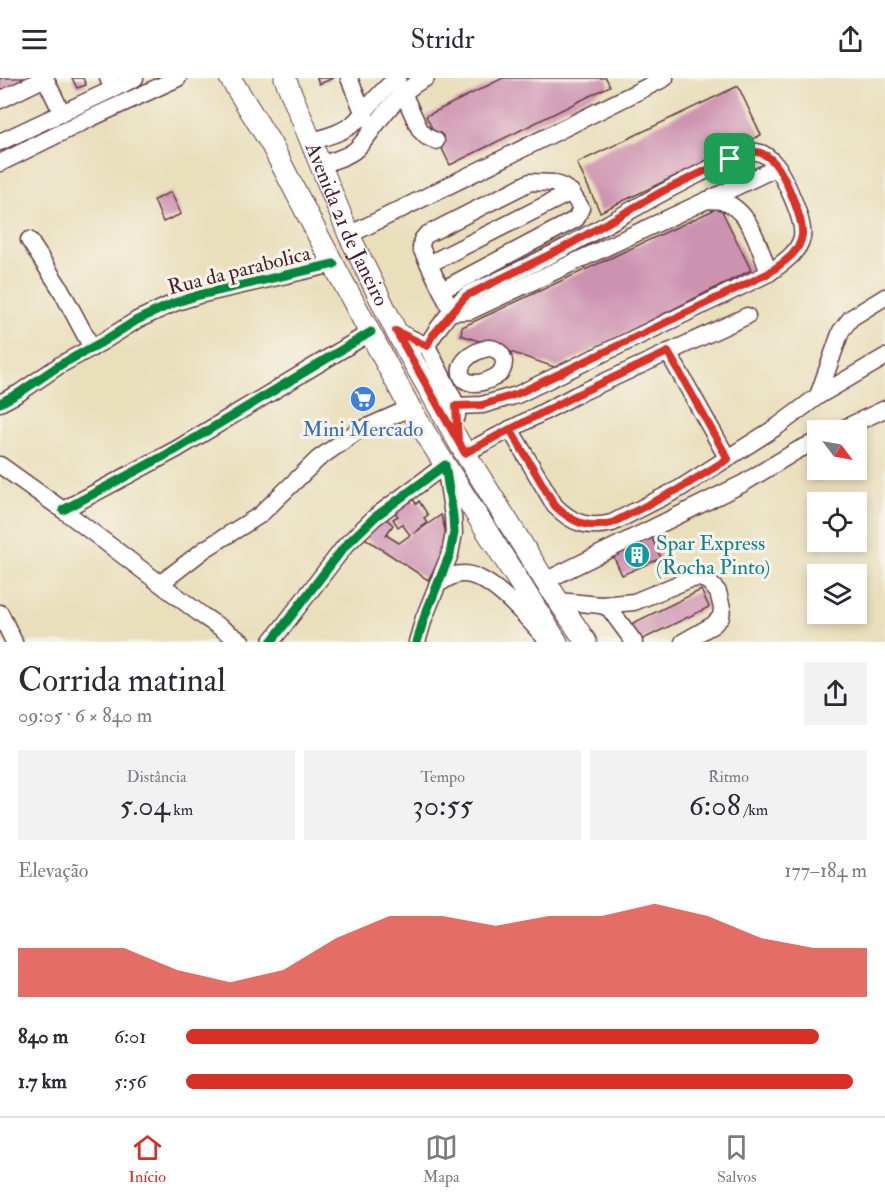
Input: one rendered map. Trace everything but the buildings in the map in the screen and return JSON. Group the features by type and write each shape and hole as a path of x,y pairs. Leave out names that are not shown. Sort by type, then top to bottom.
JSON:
{"main road":[{"name":"Avenida 21 de Janeiro","path":"230,78 271,144 411,408 557,642"},
{"name":"Avenida 21 de Janeiro","path":"285,78 349,235 396,331 462,447 545,581 586,642"}],"street":[{"path":"0,100 45,78 62,113"},
{"path":"0,142 62,113 110,83 135,78"},
{"path":"0,163 178,78"},
{"path":"350,78 362,112 372,130"},
{"path":"310,142 345,130 390,83 401,86 414,84 426,78"},
{"path":"349,235 665,78"},
{"path":"320,165 354,152 396,100 401,86"},
{"path":"401,86 420,130 427,137 436,141"},
{"path":"427,346 432,336 466,296 565,247 663,191 750,152 759,152 778,167 798,212 803,234 799,246 792,255 769,273 517,394 482,405 456,406"},
{"path":"452,312 470,311 778,167"},
{"path":"442,290 576,219 581,208 571,192 553,183 530,182 426,235 422,240 421,248 452,312"},
{"path":"429,264 571,192"},
{"path":"707,200 721,201 735,208 749,224 769,273"},
{"path":"29,240 60,288 92,348"},
{"name":"Rua da parabolica","path":"0,404 60,365 137,320 174,303 199,295 334,264"},
{"path":"818,396 842,331 851,318 885,297"},
{"path":"396,331 427,346 456,406 462,447 510,429 576,395 747,316"},
{"path":"63,510 177,449 371,332"},
{"path":"668,352 728,459"},
{"path":"510,429 555,506 579,523 600,526 612,523 679,489 778,426 818,396 885,357"},
{"path":"445,384 462,376"},
{"path":"161,583 205,549 260,514 318,459 356,432 411,408"},
{"path":"862,420 885,410"},
{"path":"545,581 742,484 807,446"},
{"path":"0,465 203,616 242,642"},
{"path":"271,642 345,546 375,517 445,465 454,533 445,569 436,586 417,642"},
{"path":"436,586 445,579 461,574 477,576 490,583 501,593 549,642"},
{"path":"558,601 601,605 634,602 688,580 699,578 708,581 718,592 722,608 721,617 713,625 683,642"},
{"path":"601,605 609,608 634,642"},
{"path":"0,613 14,642"}],"cycle path":[{"path":"0,403 137,320 174,303 199,295 334,264"},
{"path":"63,510 177,449 371,332"},
{"path":"271,642 345,546 375,517 445,465 454,533 450,554 424,618 417,642"}],"place":[{"name":"Mini Mercado","path":"363,399"},
{"name":"Spar Express (Rocha Pinto)","path":"637,555"}],"route":[{"path":"730,159 663,191 565,247 466,296 432,336 427,346 396,331 424,380 458,441 465,453 510,429 531,464 549,497 555,506 579,523 600,526 612,523 679,489 728,459 668,352 576,395 465,453 458,441 456,406 482,405 517,394 769,273 792,255 799,246 803,234 798,212 778,167 759,152 750,152 730,159"}]}
